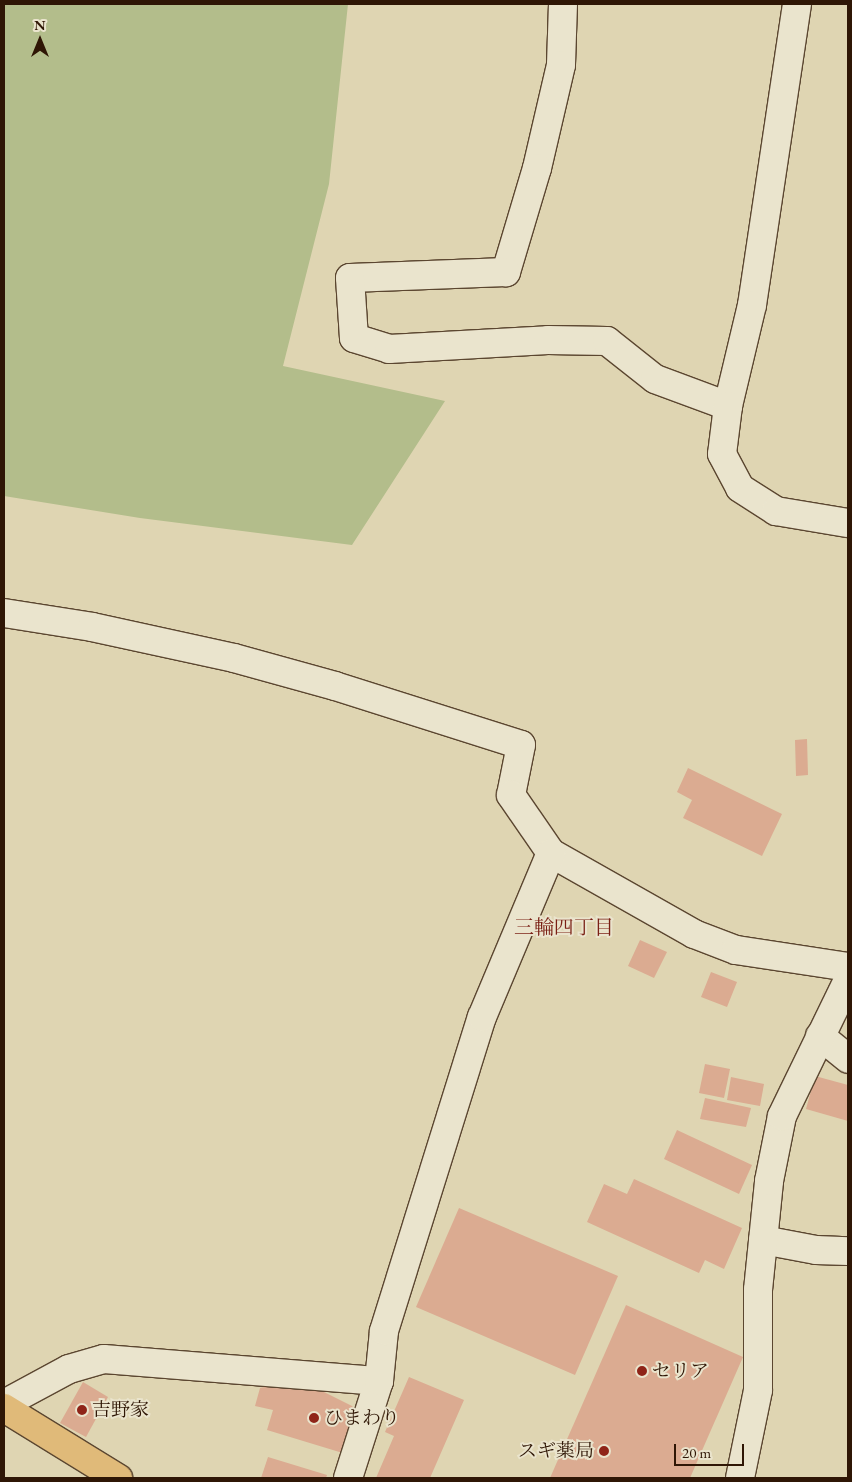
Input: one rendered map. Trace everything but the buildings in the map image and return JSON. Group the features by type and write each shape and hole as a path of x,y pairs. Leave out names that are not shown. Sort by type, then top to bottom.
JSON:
{"highway":[{"path":"4,1408 118,1478"}],"street":[{"path":"563,4 561,65 537,168 506,272 350,278 354,338 388,350 548,340 607,341 655,379 728,406"},
{"path":"797,4 752,305 728,406 722,454 740,488 776,511 848,523"},
{"path":"4,613 92,627 234,658 335,686 520,745 511,795 551,853 694,934 736,950 848,967"},
{"path":"348,1478 379,1380 384,1331 482,1018 551,853"},
{"path":"740,1478 758,1390 758,1290 769,1181 782,1116 848,980"},
{"path":"820,1036 848,1059"},
{"path":"763,1240 816,1250 848,1251"},
{"path":"4,1404 69,1368 104,1359 379,1380"}],"green space":[{"path":"4,4 348,4 329,184 283,366 445,401 352,545 140,518 4,496"}],"place":[{"name":"セリア","path":"642,1371"},
{"name":"吉野家","path":"82,1410"},
{"name":"ひまわり","path":"314,1418"},
{"name":"スギ薬局","path":"604,1451"}],"district":[{"name":"三輪四丁目","path":"564,927"}]}
